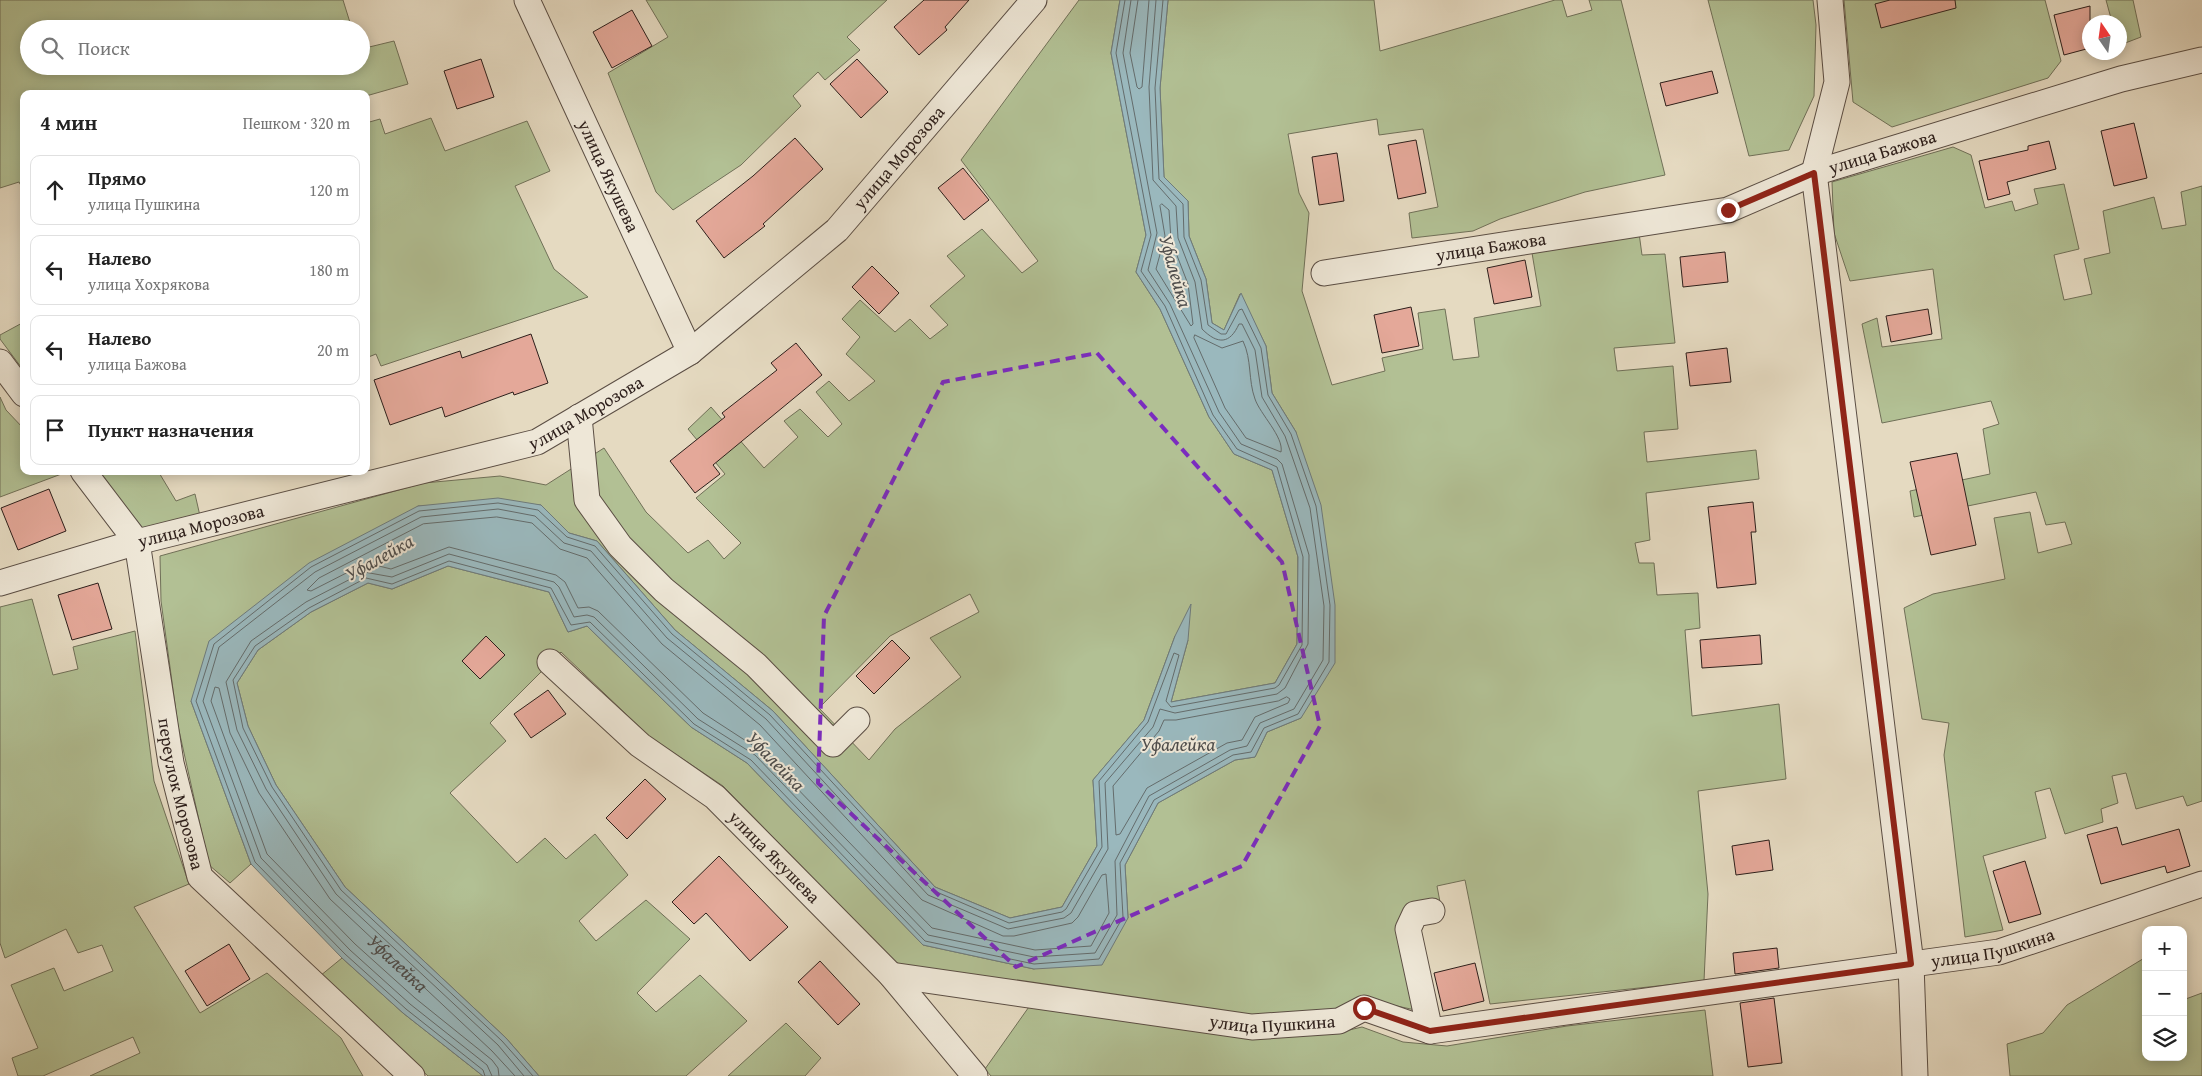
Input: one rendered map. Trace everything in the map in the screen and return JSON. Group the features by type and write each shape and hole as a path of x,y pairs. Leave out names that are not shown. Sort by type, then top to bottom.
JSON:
{"street":[{"name":"улица Якушева","path":"526,0 690,352"},
{"name":"улица Морозова","path":"0,583 136,542 537,442 690,352 837,230 1034,0"},
{"path":"1830,0 1837,82 1814,173 1911,964 1914,1076"},
{"name":"улица Бажова","path":"1324,273 1728,210 1814,173 2121,79 2202,60"},
{"path":"0,362 20,389"},
{"path":"579,417 587,500 620,546 664,590 756,665 833,744 857,720"},
{"name":"переулок Морозова","path":"86,475 136,542 170,763 200,877 412,1076"},
{"name":"улица Якушева","path":"550,662 640,745 715,797 891,974 974,1076"},
{"name":"улица Пушкина","path":"891,974 1252,1027 1339,1021 1364,1008 1430,1031 1999,952 2202,884"},
{"path":"1430,1031 1408,929 1415,914 1432,911"}],"highlighted area":[{"path":"1097,353 1282,562 1320,726 1242,866 1016,967 818,783 824,616 943,382"}],"green space":[{"path":"0,0 343,0 349,20 20,20 20,75 370,75 370,47 394,41 408,84 370,95 370,90 20,90 20,184 19,182 0,188"},
{"path":"646,0 887,0 847,37 860,50 825,80 818,72 793,96 801,106 741,165 673,210 656,192 608,73 668,37"},
{"path":"1079,0 1120,0 1111,53 1146,235 1136,272 1160,309 1209,417 1234,454 1272,470 1298,557 1297,644 1275,683 1171,702 1188,640 1175,636 1144,720 1093,780 1097,846 1062,907 1010,918 935,887 773,711 675,630 597,541 569,533 541,505 418,506 191,701 251,864 230,883 209,865 178,726 161,601 160,556 424,483 500,476 546,485 604,448 646,512 688,553 708,540 724,559 741,543 696,498 725,474 688,429 711,407 764,468 798,437 784,421 800,409 828,437 842,424 816,392 829,381 849,401 875,381 846,354 860,337 842,319 860,300 895,332 910,319 930,339 948,325 930,306 965,276 947,256 982,229 1022,273 1038,261 961,160","holes":["970,594 979,612 930,638 961,677 895,729 869,760 819,708 890,636"]},
{"path":"1168,0 1374,0 1380,51 1555,0 1562,0 1567,17 1592,10 1589,0 1621,0 1665,175 1585,192 1500,219 1473,231 1412,238 1409,213 1438,207 1423,129 1379,135 1377,119 1288,134 1299,193 1309,213 1302,291 1332,385 1385,371 1382,358 1423,349 1418,313 1445,309 1453,360 1479,357 1474,318 1541,306 1532,253 1639,233 1642,255 1665,254 1675,343 1614,348 1617,371 1673,366 1678,429 1644,432 1647,462 1756,450 1759,479 1646,493 1650,540 1635,543 1639,563 1654,563 1657,595 1698,593 1700,628 1685,630 1692,716 1779,704 1786,779 1698,791 1708,894 1704,981 1490,1004 1465,880 1437,886 1443,918 1419,925 1438,1015 1365,999 1336,1011 1247,1017 1110,994 921,971 897,964 723,786 650,737 561,652 490,723 506,741 450,793 517,863 545,838 566,859 595,834 628,875 579,921 596,941 646,900 690,939 637,993 656,1012 700,975 747,1021 686,1076 539,1076 506,1038 345,887 276,785 248,726 237,683 258,650 311,612 368,583 392,589 448,566 549,592 568,632 587,626 691,727 747,763 923,945 1034,969 1128,918 1125,865 1158,803 1235,760 1255,757 1267,732 1301,718 1296,432 1272,393 1266,346 1240,294 1224,330 1212,323 1206,279 1189,236 1188,201 1164,178 1160,88"},
{"path":"1708,0 1813,0 1816,25 1814,96 1789,150 1749,156"},
{"path":"1844,0 2045,0 2061,61 2048,78 1892,127 1853,102"},
{"path":"2106,0 2133,0 2141,37 2127,42 2127,15 2110,15"},
{"path":"431,118 445,151 527,121 550,171 515,186 554,269 588,297 381,366 376,354 370,356 370,122 380,119 385,134"},
{"path":"1953,147 1971,155 1985,208 2012,201 2015,211 2038,204 2034,189 2064,184 2079,249 2054,255 2064,300 2092,294 2084,259 2110,253 2103,211 2154,197 2162,229 2186,225 2181,192 2202,186 2202,801 2187,806 2183,796 2136,809 2126,773 2112,776 2118,803 2101,809 2103,822 2065,834 2050,788 2035,792 2046,838 1983,856 2003,930 1965,937 1944,755 1949,723 1922,719 1904,608 1933,594 2005,579 1994,518 2030,512 2038,553 2072,544 2065,522 2046,525 2036,492 1914,517 1910,491 1990,474 1983,429 1999,424 1991,401 1882,423 1862,324 1877,318 1882,347 1942,339 1933,269 1850,281 1834,233 1832,182"},
{"path":"20,324 20,366 0,339 0,335"},
{"path":"0,397 6,410 20,425 20,475 59,475 0,497"},
{"path":"102,475 160,475 176,501 195,494 200,516 144,531"},
{"path":"32,599 53,675 78,669 73,647 135,631 154,781 189,884 134,907 200,1013 267,973 341,1038 363,1076 90,1076 140,1053 133,1037 43,1076 18,1076 12,1058 38,1048 11,985 54,968 64,991 113,971 102,945 78,953 66,929 5,958 0,943 0,607"},
{"path":"342,958 403,1013 483,1076 428,1076 320,976"},
{"path":"2142,959 2142,1061 2187,1061 2187,999 2202,993 2202,1076 2010,1076 2007,1044 2043,1033 2067,1005"},
{"path":"1031,1004 1219,1034 1332,1034 1362,1027 1403,1042 1447,1046 1567,1026 1705,1010 1713,1076 991,1076 985,1069"},
{"path":"786,1023 821,1058 805,1076 728,1076"}],"water":[{"name":"Уфалейка","path":"1120,0 1168,0 1160,88 1164,177 1188,201 1189,236 1206,279 1212,323 1224,330 1241,293 1266,346 1272,393 1296,432 1321,505 1335,605 1335,663 1301,718 1267,732 1255,757 1235,760 1158,803 1125,865 1128,918 1102,965 1034,969 923,945 747,763 691,727 587,626 568,632 549,592 448,566 392,589 368,583 311,612 258,650 237,683 248,726 276,785 345,887 506,1038 539,1076 483,1076 403,1013 342,958 251,864 191,701 209,641 309,563 418,506 498,498 541,505 569,533 597,541 675,630 773,711 935,887 1010,918 1062,907 1097,846 1093,780 1144,720 1175,636 1191,604 1188,640 1171,702 1275,683 1297,644 1298,557 1272,470 1234,454 1209,417 1160,309 1136,272 1146,235 1111,53"}],"building":[{"path":"924,0 969,0 945,27 947,30 919,55 894,27"},
{"path":"1890,0 1955,0 1956,8 1881,28 1875,4"},
{"path":"2090,6 2090,15 2082,15 2082,50 2064,55 2054,15"},
{"path":"632,10 652,46 612,68 593,32"},
{"path":"481,59 494,97 457,109 444,71"},
{"path":"857,59 888,92 861,118 830,84"},
{"path":"1712,71 1718,93 1666,106 1660,83"},
{"path":"2134,123 2147,178 2114,186 2101,131"},
{"path":"795,138 823,169 763,224 765,226 724,258 696,221 753,176"},
{"path":"1416,140 1426,193 1398,199 1388,145"},
{"path":"2049,141 2056,169 2007,182 2010,194 1988,200 1979,161 2028,150 2028,146"},
{"path":"1337,153 1344,201 1319,205 1312,157"},
{"path":"963,168 989,200 964,220 938,188"},
{"path":"1725,252 1728,282 1683,287 1680,257"},
{"path":"1525,260 1532,297 1494,304 1487,268"},
{"path":"872,266 899,293 879,314 852,287"},
{"path":"1411,307 1419,346 1382,353 1374,315"},
{"path":"1928,309 1932,334 1891,342 1886,316"},
{"path":"531,334 548,383 514,395 513,392 445,417 442,407 390,425 374,380 460,351 462,358"},
{"path":"796,343 822,375 713,465 720,474 695,493 670,461 725,417 722,413 777,370 771,363"},
{"path":"1727,348 1731,382 1690,386 1686,353"},
{"path":"1957,453 1976,545 1931,555 1910,462"},
{"path":"49,489 66,531 18,550 1,508"},
{"path":"1753,502 1756,532 1751,532 1756,584 1717,588 1708,507"},
{"path":"98,583 112,629 72,640 58,595"},
{"path":"1760,635 1762,664 1702,668 1700,640"},
{"path":"486,636 505,655 480,679 462,661"},
{"path":"892,640 910,658 874,694 856,676"},
{"path":"548,690 566,714 531,738 514,714"},
{"path":"645,779 666,799 627,839 606,818"},
{"path":"2117,827 2122,845 2179,829 2190,866 2167,873 2165,866 2101,884 2087,835"},
{"path":"1769,840 1773,870 1736,875 1732,846"},
{"path":"719,856 788,927 750,961 706,913 694,924 672,902"},
{"path":"2025,861 2041,914 2009,923 1993,871"},
{"path":"229,944 250,979 207,1006 185,971"},
{"path":"1777,948 1779,968 1735,974 1733,953"},
{"path":"820,961 860,1004 838,1025 798,982"},
{"path":"1475,963 1484,1001 1443,1011 1434,973"},
{"path":"1774,998 1782,1063 1748,1067 1740,1003"}],"route":[{"path":"1364,1008 1430,1031 1911,964 1814,173 1728,210"}]}
